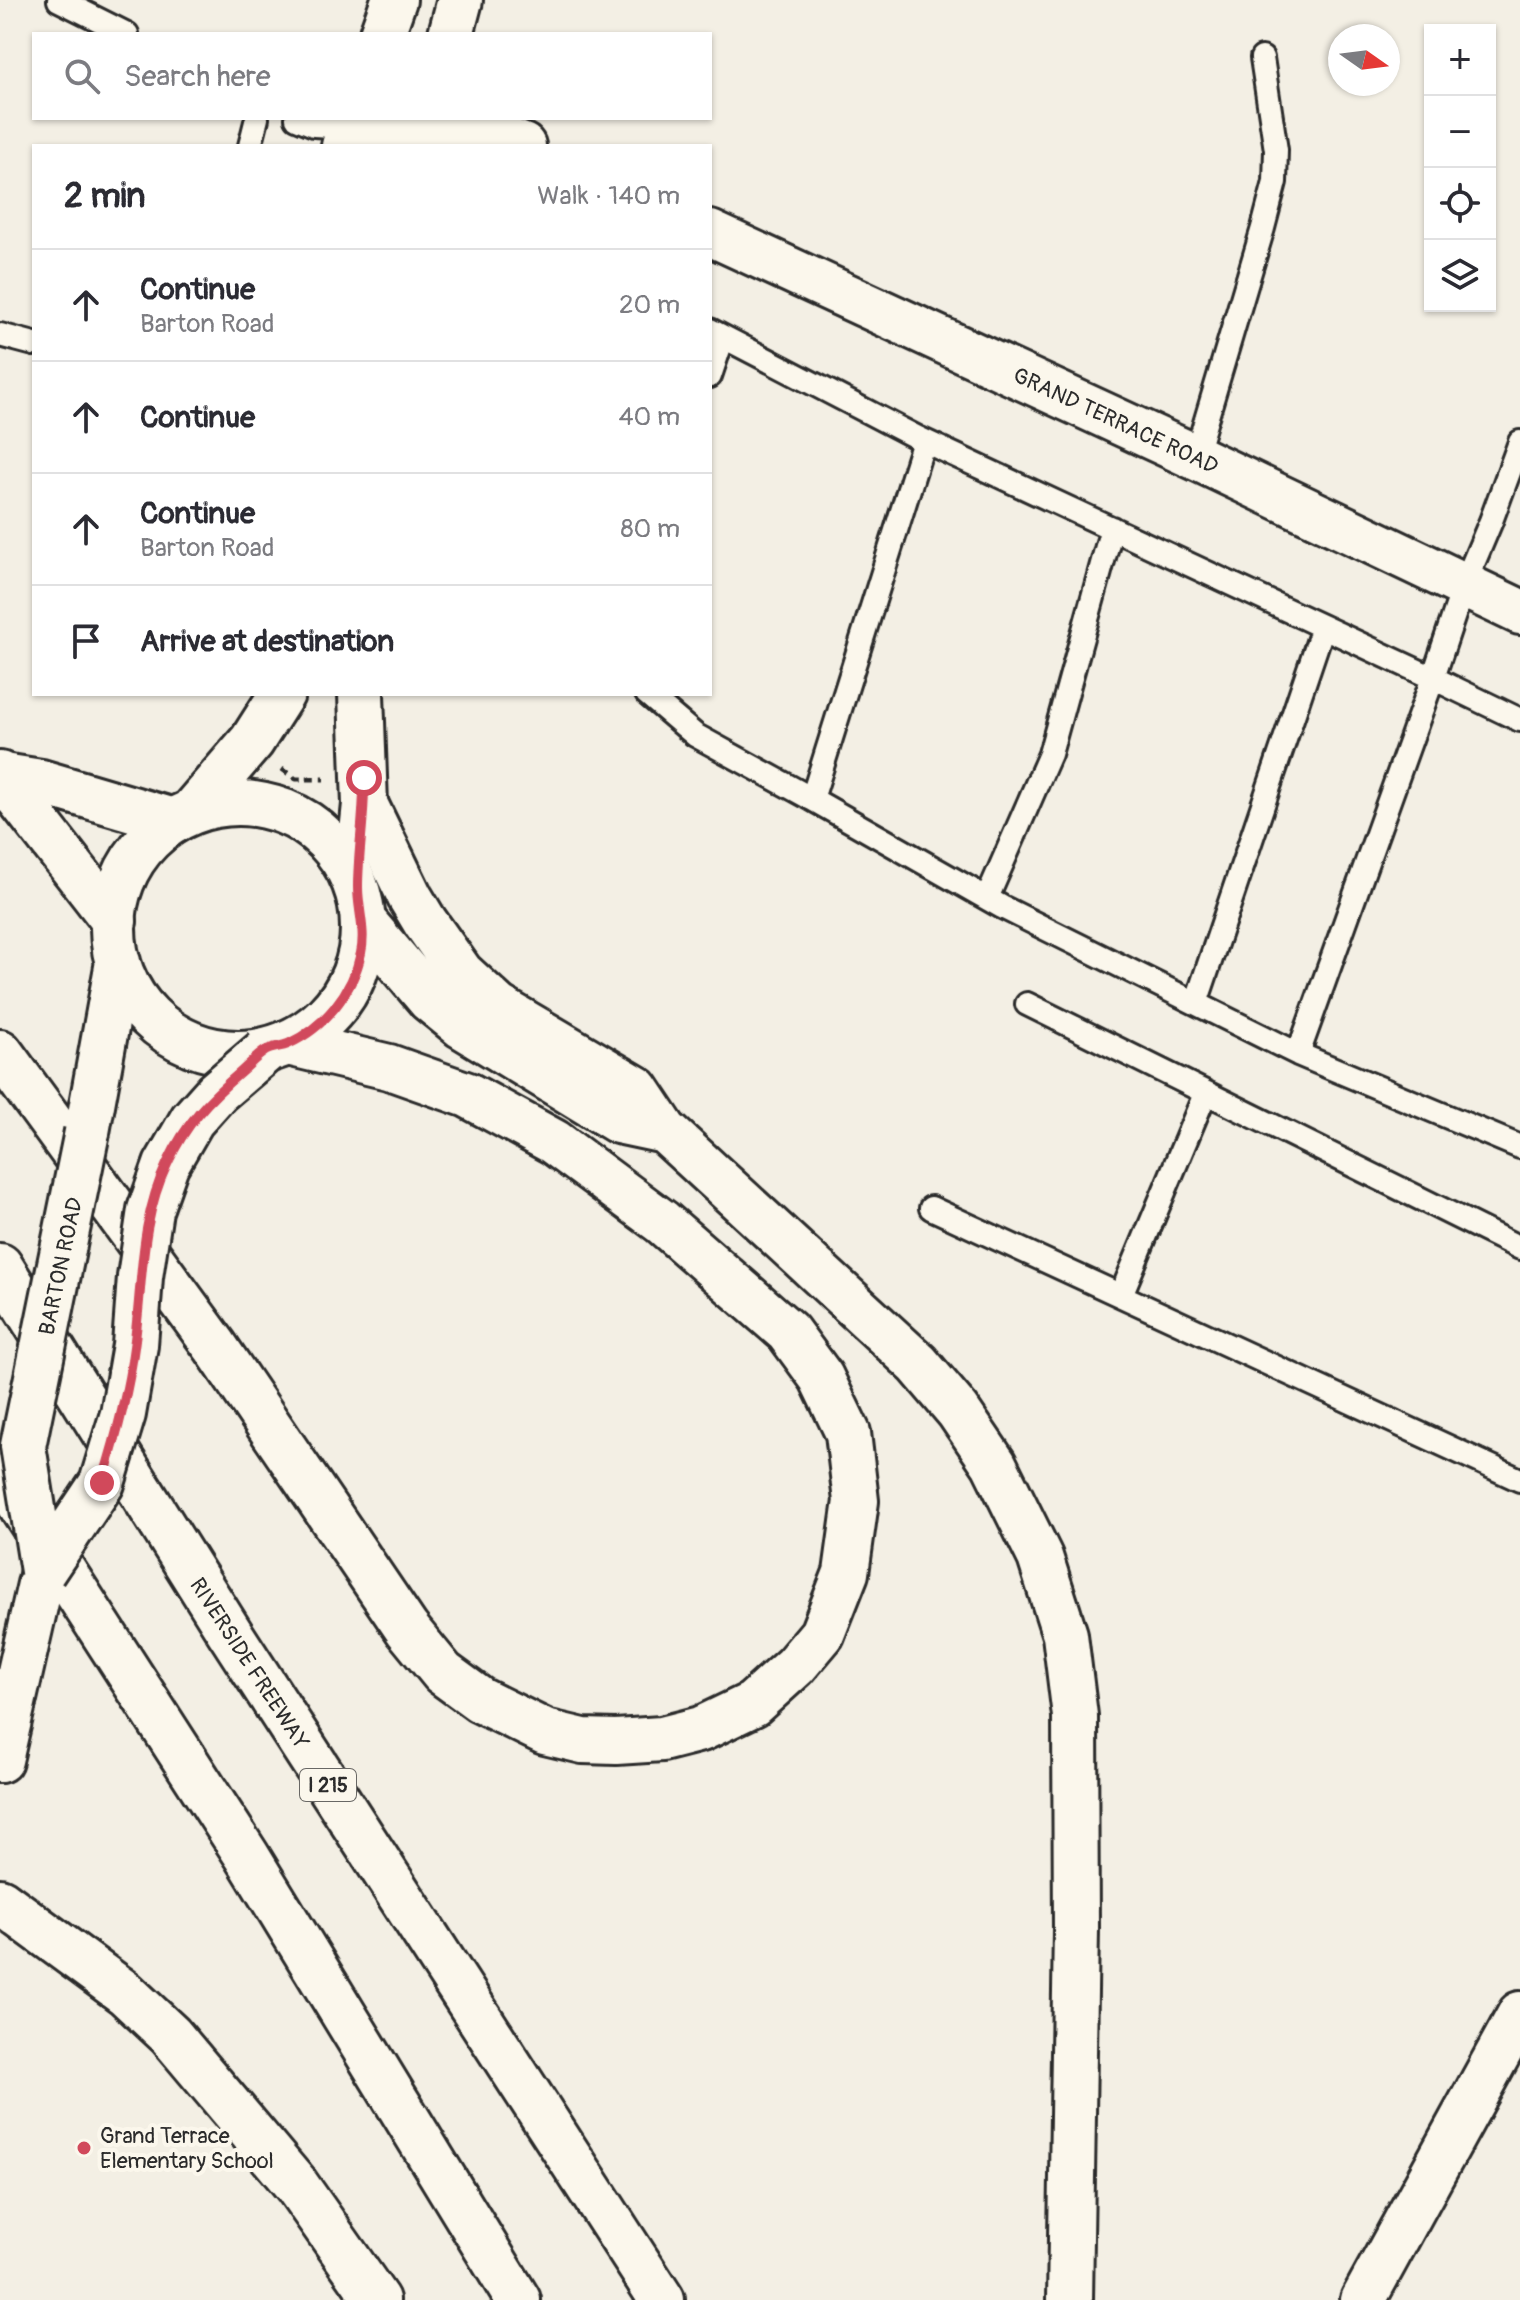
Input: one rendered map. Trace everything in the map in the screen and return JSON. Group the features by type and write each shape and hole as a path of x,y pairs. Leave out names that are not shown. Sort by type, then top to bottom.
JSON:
{"main road":[{"path":"383,32 394,0"},
{"path":"452,32 460,0"},
{"path":"348,130 425,129 495,133 519,144"},
{"name":"GRAND TERRACE ROAD","path":"712,234 1195,457 1520,612"},
{"path":"281,696 252,741 182,817 143,847 131,864 117,901 116,942 126,984 139,1004 155,1022 174,1036 218,1052 242,1054 277,1047 314,1028 336,1007 352,981 361,952 365,804 361,696"},
{"path":"2,775 182,817 231,803 262,805 292,814 310,824 339,853 361,905 430,1000 462,1026 618,1121 665,1131"},
{"path":"2,775 116,942"},
{"path":"365,804 410,897 461,973 498,1007 637,1089 665,1131 918,1364 958,1411 994,1464 1040,1557 1065,1635 1075,1716 1076,1929 1070,2300"},
{"name":"BARTON ROAD","path":"43,1571 23,1446 84,1148 116,942"},
{"path":"0,1052 215,1346 407,1629 443,1673 480,1700 545,1732 583,1741 662,1739 701,1729 753,1704 795,1666 822,1634 846,1573 856,1501 848,1433 821,1377 788,1332 662,1222 554,1142 468,1095 389,1067 277,1047"},
{"name":"BARTON ROAD","path":"0,1760 43,1571 102,1483 123,1414 135,1345 140,1277 150,1210 166,1165 192,1120 217,1092 277,1047"},
{"name":"RIVERSIDE FREEWAY","path":"0,1266 230,1633 662,2300"},
{"path":"0,1473 247,1856 518,2300"},
{"path":"0,1901 125,1993 170,2035 297,2186 377,2300"},
{"path":"1363,2300 1520,2014"}],"lane":[{"path":"59,0 123,32"},
{"path":"1195,457 1275,182 1276,150 1262,58"},
{"path":"250,144 256,120"},
{"path":"302,120 348,130"},
{"path":"712,362 716,334 924,441 1520,720"},
{"path":"0,335 32,343"},
{"path":"812,799 924,441"},
{"path":"1298,1054 1464,585 1520,442"},
{"path":"987,898 1050,754 1112,528"},
{"path":"1196,1003 1323,627"},
{"path":"649,696 695,735 987,898 1298,1054 1520,1147"},
{"path":"1027,1004 1520,1248"},
{"path":"1121,1295 1205,1094"},
{"path":"931,1208 1520,1480"}],"path":[{"path":"278,766 296,779 330,779"}],"place":[{"name":"Grand Terrace Elementary School","path":"84,2148"}],"route":[{"path":"102,1483 123,1414 135,1345 140,1277 150,1210 166,1165 192,1120 217,1092 265,1051 288,1043 314,1028 336,1007 352,981 361,952 364,922 358,889 365,804 364,778"}]}
